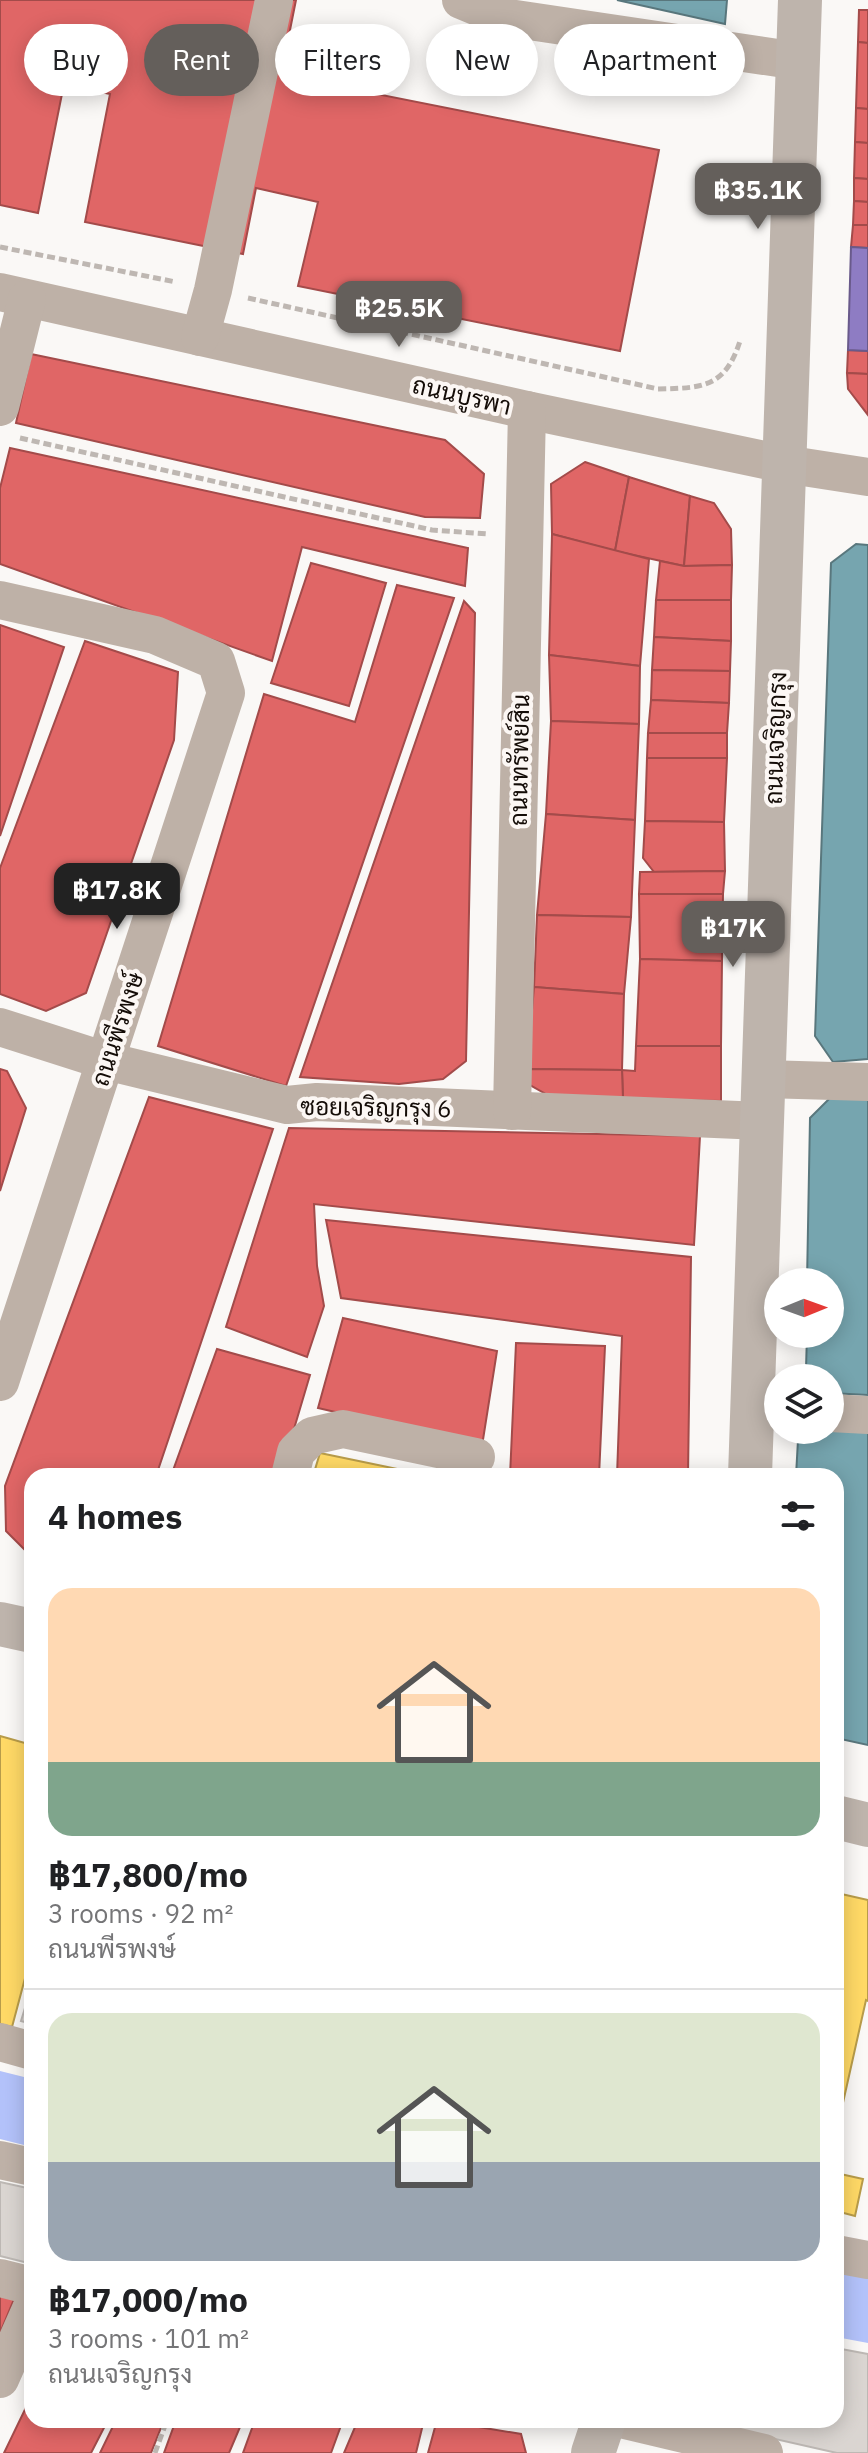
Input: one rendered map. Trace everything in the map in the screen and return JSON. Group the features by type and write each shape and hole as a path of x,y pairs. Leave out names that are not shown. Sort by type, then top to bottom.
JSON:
{"main road":[{"name":"ถนนเจริญกรุง","path":"765,1364 763,1100 800,0"},
{"name":"ถนนเจริญกรุง","path":"752,1468 764,1414"},
{"path":"0,1624 24,1629"},
{"path":"844,1819 868,1825"},
{"path":"593,2453 601,2428"}],"street":[{"path":"200,337 213,290 274,0"},
{"path":"461,0 502,17 798,61"},
{"path":"8,422 14,295"},
{"name":"ถนนบูรพา","path":"14,295 527,410 784,464 868,477"},
{"name":"ถนนทรัพย์สิน","path":"512,1111 527,410"},
{"name":"ถนนพีรพงษ์","path":"0,600 155,635 216,661 226,693 0,1382"},
{"name":"ซอยเจริญกรุง 6","path":"0,1027 106,1061 287,1105 317,1102 512,1111 763,1100 868,1082"},
{"path":"844,1414 868,1415"},
{"path":"292,1468 296,1452 312,1436 343,1429 476,1457"},
{"path":"0,2042 24,2049"},
{"path":"0,2160 24,2165"},
{"path":"844,2256 868,2260"},
{"path":"0,2278 24,2284"},
{"path":"0,2379 24,2325"},
{"path":"659,2428 764,2453"}],"path":[{"path":"0,247 213,290 658,389 693,388 712,383 733,363 740,341"},
{"path":"8,422 432,530 524,536"},
{"path":"155,2453 164,2428"}],"water":[{"path":"0,2071 24,2077 24,2145 0,2139"},
{"path":"844,2270 868,2275 868,2343 844,2338"}],"building: Homes":[{"path":"320,1453 392,1468 315,1468"},
{"path":"0,1736 24,1743 24,1982 12,2027 0,2024"},
{"path":"844,1895 868,1900 866,2000 844,2098"},
{"path":"844,2175 863,2179 855,2216 844,2213"}],"building: Shops":[{"path":"0,0 296,0 291,24 275,24 275,96 387,96 659,150 620,351 298,286 318,202 256,188 243,254 85,222 110,96 128,96 128,24 24,24 24,96 62,96 38,213 0,205"},
{"path":"859,10 868,10 868,43 858,42"},
{"path":"858,42 868,43 868,109 856,108"},
{"path":"856,108 868,109 868,143 855,142"},
{"path":"855,142 868,143 868,179 854,178"},
{"path":"854,178 868,179 868,202 854,201"},
{"path":"854,201 868,202 868,225 853,225"},
{"path":"853,225 868,225 868,248 851,247"},
{"path":"848,350 868,351 868,374 847,373"},
{"path":"31,354 445,440 484,474 480,518 425,517 16,423"},
{"path":"847,373 868,374 868,415 848,389"},
{"path":"10,448 468,548 465,586 302,547 272,661 0,564 0,488"},
{"path":"585,462 629,477 615,551 552,534 551,484"},
{"path":"629,477 690,496 684,566 615,551"},
{"path":"690,496 714,503 731,529 732,565 684,566"},
{"path":"552,534 649,559 640,666 549,655"},
{"path":"660,561 684,566 732,565 731,600 656,600"},
{"path":"311,563 386,583 349,706 271,683"},
{"path":"397,585 454,598 286,1086 158,1046 264,694 355,722"},
{"path":"656,600 731,600 731,641 654,637"},
{"path":"464,601 475,613 466,1061 443,1079 399,1084 300,1077"},
{"path":"0,625 64,647 0,836"},
{"path":"654,637 731,641 730,671 652,670"},
{"path":"85,641 178,672 174,740 86,993 46,1011 0,994 0,868"},
{"path":"549,655 640,666 639,724 551,721"},
{"path":"652,670 730,671 729,703 651,700"},
{"path":"651,700 729,703 727,733 648,733"},
{"path":"551,721 639,724 635,820 546,814"},
{"path":"648,733 727,733 727,758 647,758"},
{"path":"647,758 727,758 724,822 645,821"},
{"path":"546,814 635,820 631,917 537,915"},
{"path":"645,821 724,822 725,871 654,872 643,858"},
{"path":"725,871 723,894 639,894 640,872"},
{"path":"639,894 723,894 722,961 640,959"},
{"path":"537,915 631,917 624,994 534,987"},
{"path":"640,959 722,961 721,1046 636,1046"},
{"path":"534,987 624,994 622,1070 527,1069"},
{"path":"636,1046 721,1046 721,1101 623,1099 622,1070 635,1071"},
{"path":"0,1069 7,1071 26,1108 0,1191"},
{"path":"527,1069 622,1070 623,1099 553,1098 530,1085"},
{"path":"149,1097 273,1129 159,1468 24,1468 24,1549 6,1531 5,1486"},
{"path":"289,1128 700,1136 694,1245 314,1204 317,1266 324,1306 307,1357 226,1327"},
{"path":"326,1220 691,1257 688,1468 617,1468 622,1336 341,1298"},
{"path":"343,1318 497,1351 482,1446 318,1408"},
{"path":"516,1343 605,1346 599,1468 510,1468"},
{"path":"217,1349 310,1375 282,1468 174,1468"},
{"path":"0,2294 15,2297 0,2333"},
{"path":"24,2412 24,2428 104,2428 91,2453 4,2453"},
{"path":"112,2428 161,2428 151,2453 100,2453"},
{"path":"173,2428 240,2428 229,2453 164,2453"},
{"path":"252,2428 340,2428 331,2453 243,2453"},
{"path":"355,2428 422,2428 416,2453 344,2453"},
{"path":"435,2428 485,2428 521,2434 526,2453 428,2453"}],"building: Offices":[{"path":"851,247 868,248 868,351 848,350"}],"building: Public":[{"path":"617,0 727,0 725,24"},
{"path":"856,544 868,545 868,1059 833,1062 815,1036 831,563"},
{"path":"831,1097 868,1099 868,1395 844,1394 844,1364 806,1364 807,1348 844,1348 844,1268 807,1268 810,1118"},
{"path":"868,1427 868,1745 844,1740 844,1468 796,1468 798,1444 844,1444 844,1428"}],"building: Other":[{"path":"0,2182 24,2187 24,2262 0,2256"},
{"path":"844,2350 868,2354 868,2453 837,2453 727,2428 844,2428"}]}
